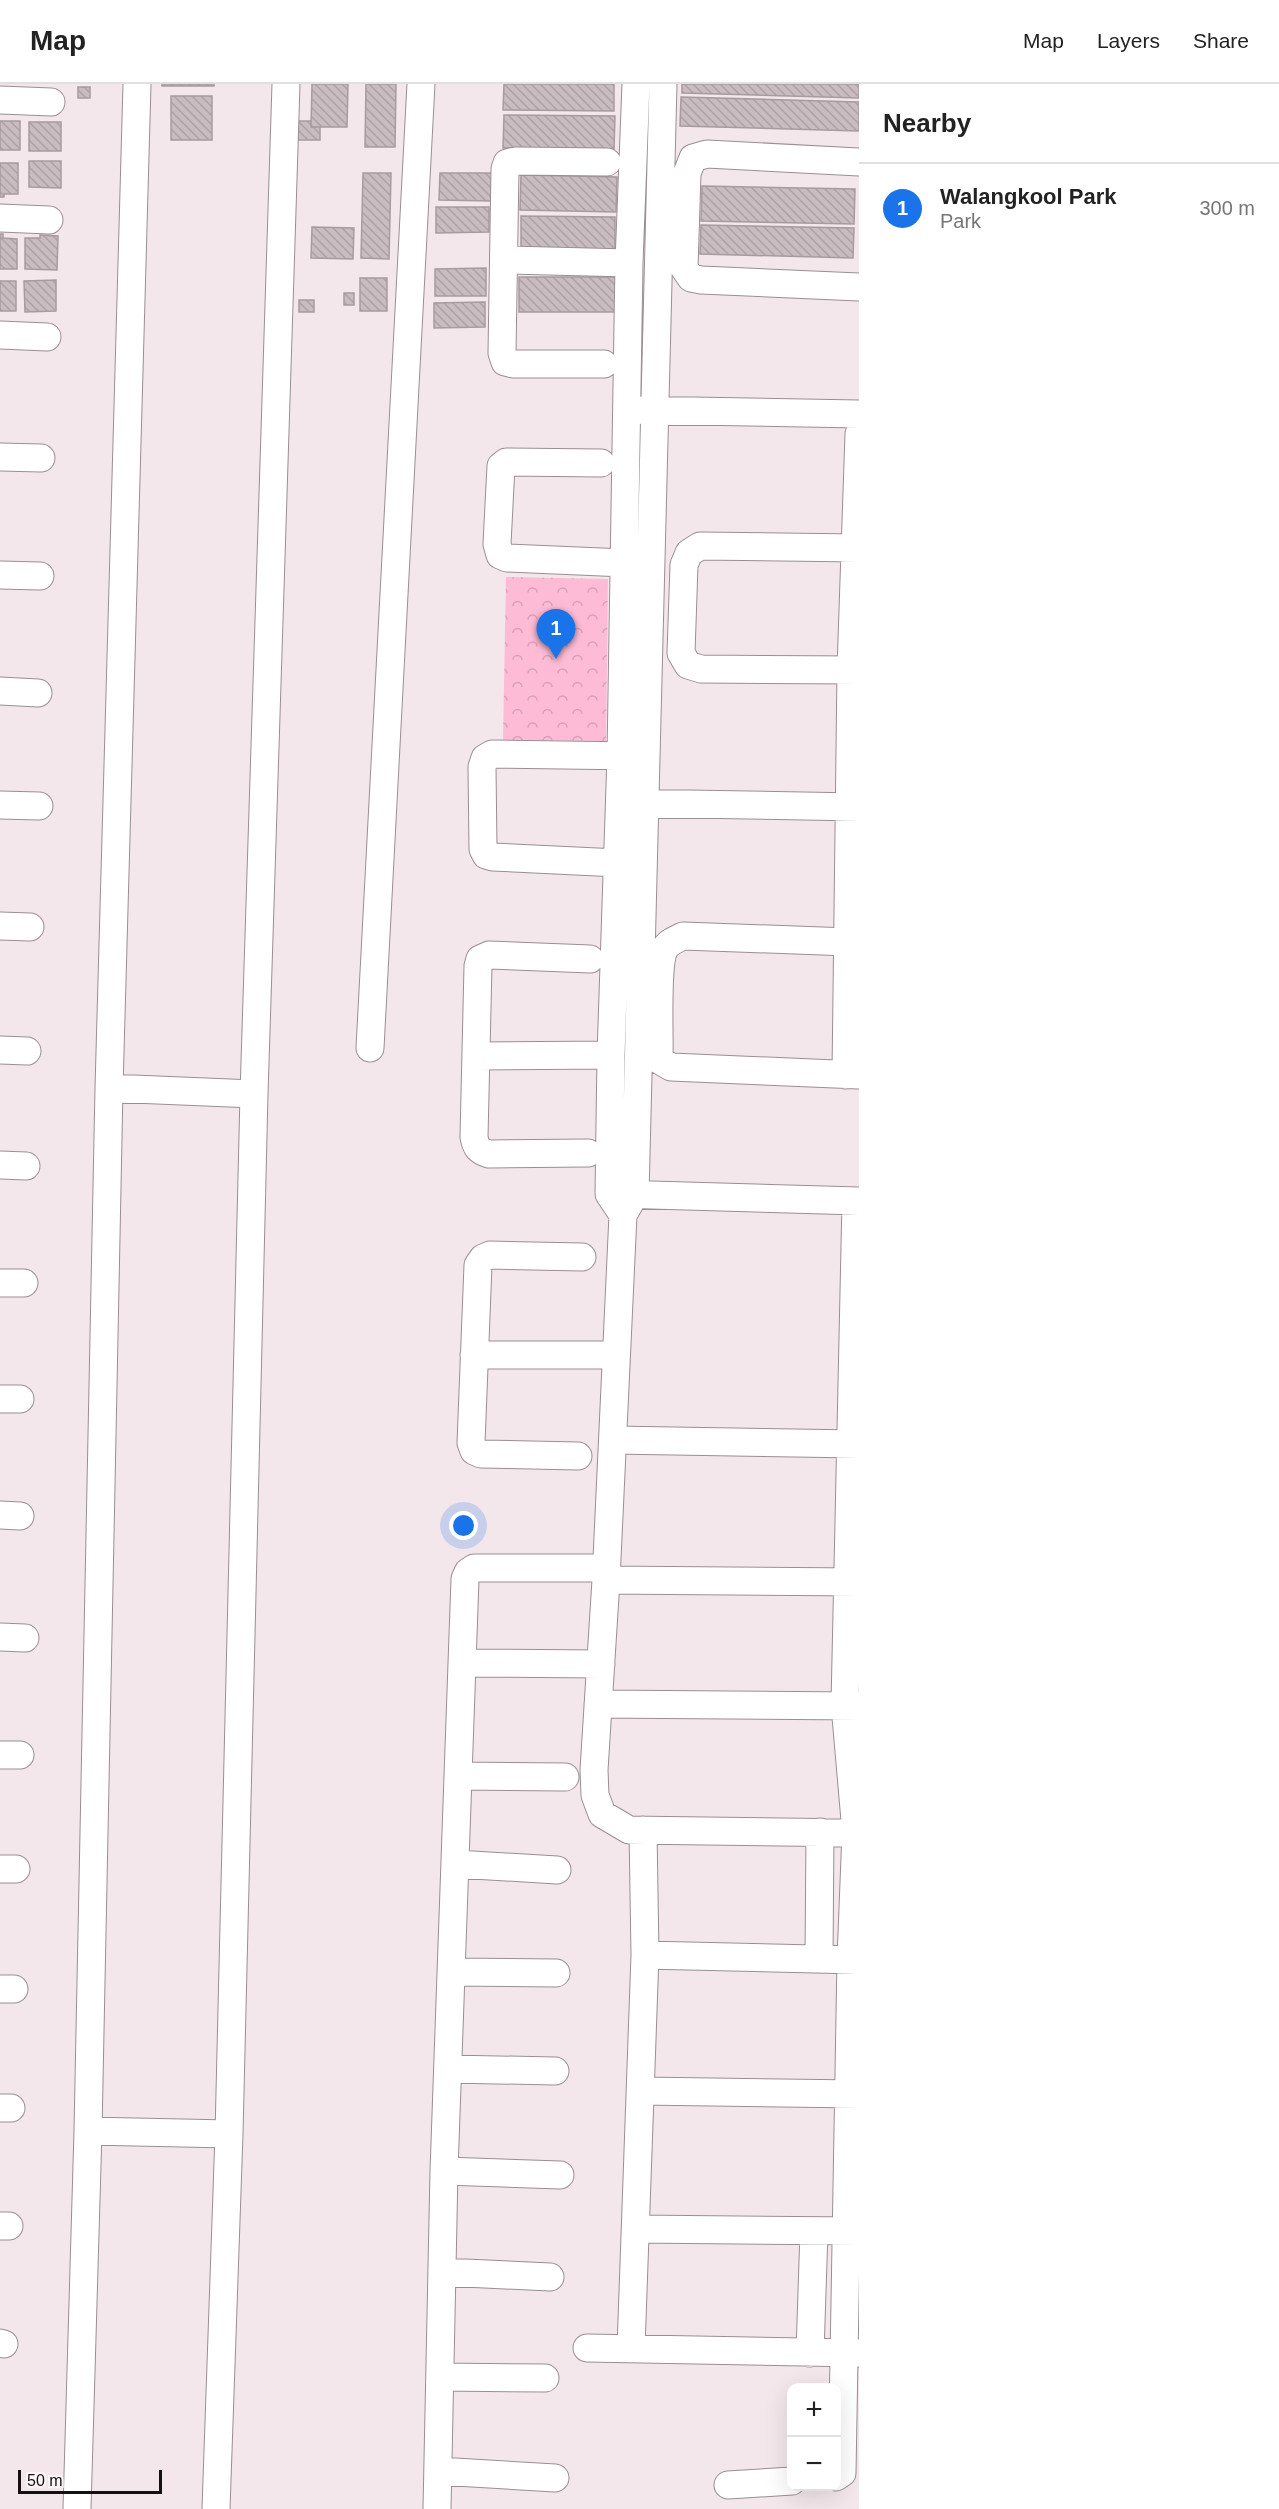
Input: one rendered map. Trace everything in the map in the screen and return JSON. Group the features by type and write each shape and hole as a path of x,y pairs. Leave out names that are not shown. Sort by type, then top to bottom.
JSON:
{"street":[{"path":"77,2509 88,2131 109,1088 137,84"},
{"path":"216,2509 229,2134 254,1094 286,84"},
{"path":"370,1048 421,84"},
{"path":"636,84 629,263 640,410 622,1201 614,1440 594,1770 595,1795 602,1814 629,1830 857,1832"},
{"path":"632,756 625,563 640,410 663,84"},
{"path":"0,100 51,102"},
{"path":"859,162 707,154 693,158 687,173 684,268 692,278 701,279 859,287"},
{"path":"604,364 513,364 505,362 502,353 505,169 507,163 515,161 607,162"},
{"path":"0,218 49,220"},
{"path":"504,260 629,263"},
{"path":"0,335 46,337"},
{"path":"640,410 859,414"},
{"path":"849,942 683,936 669,942 663,952 660,976 659,1060 671,1067 852,1075 849,942 855,807 859,434"},
{"path":"0,457 41,458"},
{"path":"601,463 506,462 501,466 497,544 500,555 507,558 625,563"},
{"path":"855,670 700,669 688,665 681,653 684,565 689,553 700,546 857,548"},
{"path":"0,575 40,576"},
{"path":"0,692 38,693"},
{"path":"618,863 486,855 483,849 482,767 485,758 492,754 632,756"},
{"path":"631,803 855,807"},
{"path":"622,1201 611,1056 618,863 631,803"},
{"path":"0,805 39,806"},
{"path":"0,926 30,927"},
{"path":"588,1153 489,1155 480,1152 474,1137 480,959 489,955 591,959"},
{"path":"0,1050 27,1051"},
{"path":"476,1056 611,1056"},
{"path":"109,1088 254,1094"},
{"path":"622,1201 858,1201 852,1706 857,1832 852,2353 841,2473"},
{"path":"578,1456 481,1454 474,1451 471,1443 478,1265 483,1258 490,1255 582,1257"},
{"path":"474,1355 616,1355"},
{"path":"614,1440 855,1444"},
{"path":"437,2509 444,2171 465,1579 468,1572 474,1568 853,1582"},
{"path":"463,1663 601,1664"},
{"path":"598,1704 852,1706"},
{"path":"459,1776 565,1777"},
{"path":"631,2348 645,1955 643,1830"},
{"path":"819,1959 820,1832"},
{"path":"456,1864 557,1870"},
{"path":"645,1955 855,1960"},
{"path":"452,1972 556,1973"},
{"path":"448,2069 555,2071"},
{"path":"641,2091 855,2094"},
{"path":"88,2131 229,2134"},
{"path":"444,2171 560,2175"},
{"path":"636,2229 853,2231"},
{"path":"810,2352 814,2231"},
{"path":"443,2272 550,2277"},
{"path":"587,2348 852,2353"},
{"path":"440,2377 545,2378"},
{"path":"438,2471 555,2478"},
{"path":"728,2485 787,2481"}],"green space":[{"path":"506,577 608,579 606,741 503,740"}],"building":[{"path":"162,84 214,84 214,86 162,86"},
{"path":"312,84 348,84 347,127 311,127"},
{"path":"366,84 396,84 395,147 365,147"},
{"path":"504,84 614,84 614,111 503,110"},
{"path":"682,84 859,84 859,98 682,93"},
{"path":"78,87 90,87 90,98 78,98"},
{"path":"171,96 212,96 212,140 171,140"},
{"path":"681,97 859,102 859,131 680,126"},
{"path":"504,115 615,116 614,149 503,148"},
{"path":"0,121 20,121 20,150 0,150"},
{"path":"293,121 311,121 311,127 320,127 320,140 293,140"},
{"path":"29,122 61,122 61,151 29,151"},
{"path":"29,161 61,161 61,188 29,187"},
{"path":"0,163 18,163 18,194 4,194 4,197 0,197"},
{"path":"363,173 391,173 389,259 361,258"},
{"path":"440,173 492,173 491,201 439,200"},
{"path":"521,175 617,177 616,212 520,210"},
{"path":"702,186 855,189 854,224 701,221"},
{"path":"436,207 489,207 489,232 436,233"},
{"path":"521,216 615,217 615,249 521,248"},
{"path":"701,225 854,228 853,258 700,254"},
{"path":"312,227 354,228 353,259 311,258"},
{"path":"0,234 3,234 3,238 17,239 17,269 0,269"},
{"path":"40,235 58,236 57,270 25,269 25,238 40,238"},
{"path":"486,268 486,296 435,296 435,269"},
{"path":"519,277 617,277 617,312 519,312"},
{"path":"360,278 387,278 387,311 360,311"},
{"path":"56,280 56,311 25,312 24,281"},
{"path":"0,281 16,281 16,311 0,311"},
{"path":"344,293 354,293 354,305 344,305"},
{"path":"299,300 314,300 314,312 299,312"},
{"path":"485,302 485,327 434,328 434,303"}],"place":[{"name":"Walangkool Park","path":"556,659"}]}
